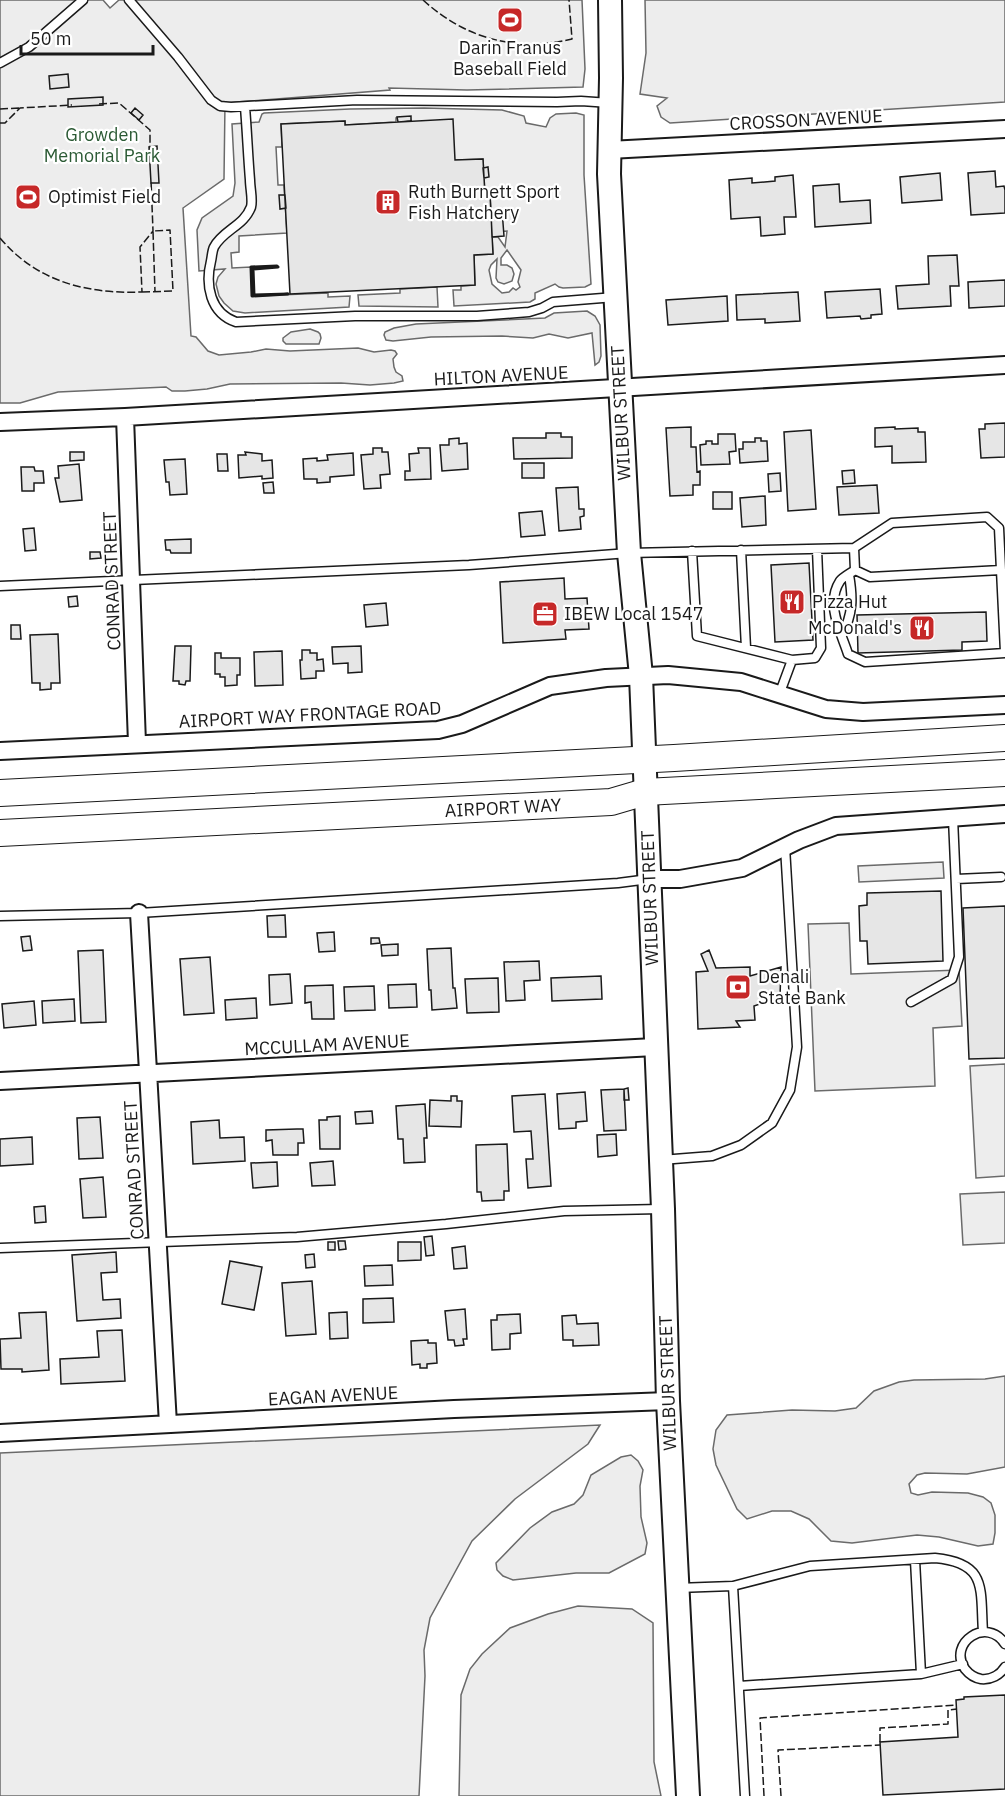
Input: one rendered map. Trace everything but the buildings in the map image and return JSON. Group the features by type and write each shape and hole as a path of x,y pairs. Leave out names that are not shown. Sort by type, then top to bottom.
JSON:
{"main road":[{"path":"0,793 1005,738"},
{"name":"AIRPORT WAY","path":"0,832 611,802 645,792 1005,773"}],"street":[{"name":"WILBUR STREET","path":"610,0 609,150 629,553 645,759 663,1209 668,1401 688,1796"},
{"name":"CROSSON AVENUE","path":"609,150 1005,129"},
{"name":"HILTON AVENUE","path":"0,422 125,417 1005,366"},
{"name":"CONRAD STREET","path":"125,417 137,743"},
{"name":"AIRPORT WAY FRONTAGE ROAD","path":"0,751 438,730 481,716 550,686 640,676 668,675 741,682 826,709 863,712 1005,705"},
{"path":"650,879 680,879 742,868 836,826 1005,814"},
{"name":"CONRAD STREET","path":"139,913 168,1424"},
{"name":"MCCULLAM AVENUE","path":"0,1081 655,1047"},
{"name":"EAGAN AVENUE","path":"0,1433 454,1409 668,1401"}],"lane":[{"path":"0,63 29,47 83,0"},
{"path":"129,0 211,100 220,106 245,107 357,100 610,103"},
{"path":"245,107 252,206 243,221 225,233 214,248 208,271 212,300 216,309 228,319 236,322 355,316 477,316 530,312 553,302 616,297"},
{"path":"0,586 469,565 629,553 854,548 892,523 987,517 999,528 1005,653 865,663 848,654 834,615 834,598 840,581 852,572"},
{"path":"842,635 850,620 854,548"},
{"path":"692,551 697,636 792,660 815,658 821,648 817,549"},
{"path":"741,550 746,648"},
{"path":"852,572 870,577 1001,570"},
{"path":"779,694 792,660"},
{"path":"910,1002 952,979 959,957 953,818"},
{"path":"661,1160 712,1156 741,1145 772,1123 790,1090 797,1047 785,847"},
{"path":"956,879 1001,877"},
{"path":"0,916 139,913 650,879"},
{"path":"0,1248 297,1238 564,1211 663,1209"},
{"path":"677,1588 733,1586 810,1566 935,1558 952,1560 964,1564 974,1572 978,1582 983,1632"},
{"path":"915,1560 921,1674"},
{"path":"733,1586 745,1796"},
{"path":"1005,1644 996,1635 983,1632 972,1635 966,1641 961,1655 963,1665 970,1675 977,1678 984,1679 998,1675 1005,1667"},
{"path":"739,1686 921,1674 963,1665"}],"shaded area":[{"name":"Growden Memorial Park","path":"0,0 103,0 110,8 119,0 582,0 585,69 583,87 467,90 389,88 390,90 225,103 224,179 183,208 191,336 196,337 208,351 219,355 266,349 290,351 358,348 374,352 391,350 397,354 393,359 394,367 396,372 402,376 403,381 370,385 230,384 185,391 172,391 166,387 58,392 20,403 0,403"},
{"path":"645,0 1005,0 1005,102 670,123 661,117 657,106 667,98 640,94 646,53"},
{"path":"350,109 502,110 524,116 526,123 546,127 550,118 556,114 584,115 584,175 591,284 585,287 563,288 555,284 535,293 535,299 530,302 454,306 453,290 461,290 461,286 475,285 474,255 493,254 492,237 498,237 505,247 507,231 492,232 502,214 500,210 491,211 490,195 485,195 483,159 455,160 411,121 410,117 396,118 396,122 345,125 345,121 281,124 282,147 276,147 278,185 284,185 287,233 239,236 239,252 231,253 232,268 251,267 252,296 328,293 328,297 350,296 349,307 245,313 233,311 219,296 216,284 218,277 225,269 199,271 197,230 202,218 233,196 235,183 232,124 259,122 264,113","holes":["507,250 521,270 518,282 520,287 516,290 513,288 509,292 502,293 492,284 489,270 497,259 496,278 498,282 504,284 512,281 514,274 512,268 501,265 501,258"]},
{"path":"437,287 438,307 359,306 358,295 400,293 400,289"},
{"path":"587,311 595,316 600,325 601,356 595,365 592,333 568,338 549,334 533,338 431,337 393,341 386,340 384,335 385,332 394,328 416,324 545,318 554,313"},
{"path":"310,329 320,334 319,344 286,344 283,341 283,338 291,332"},
{"path":"943,862 944,878 859,882 858,866"},
{"path":"849,923 851,974 959,970 962,1026 933,1028 935,1086 815,1091 808,924"},
{"path":"1005,1064 1005,1176 976,1178 970,1066"},
{"path":"1005,1192 1005,1243 963,1245 960,1194"},
{"path":"1005,1376 1005,1467 967,1474 925,1473 917,1475 909,1484 911,1493 918,1495 932,1492 968,1493 983,1497 991,1503 995,1515 993,1544 978,1546 939,1537 917,1535 852,1543 831,1541 809,1519 791,1511 772,1511 747,1519 737,1509 716,1465 713,1449 716,1430 727,1415 792,1410 835,1411 856,1408 874,1391 899,1382 985,1379"},
{"path":"600,1425 588,1444 515,1499 472,1541 430,1618 424,1650 425,1676 419,1796 0,1796 0,1453"},
{"path":"631,1455 643,1470 640,1486 641,1517 647,1543 645,1554 609,1573 576,1573 513,1580 503,1576 497,1570 496,1563 530,1528 552,1512 574,1504 583,1495 591,1475 621,1457"},
{"path":"578,1606 632,1609 653,1623 654,1762 661,1796 459,1796 461,1695 470,1669 482,1654 510,1628"}],"fence":[{"path":"423,0 439,13 474,33 511,43 531,44 572,39 569,0"},
{"path":"99,104 119,103 150,130 150,150"},
{"path":"0,123 5,123 20,108 72,105"},
{"path":"0,109 20,108"},
{"path":"0,238 30,265 64,282 102,291 142,292 140,247 153,231 151,180"},
{"path":"142,292 173,291 170,230 153,231 155,292"},
{"path":"764,1796 760,1718 956,1705"},
{"path":"880,1742 880,1728 948,1724 948,1710 957,1709"},
{"path":"781,1796 778,1750 880,1745"}],"wall":[{"path":"277,266 253,269 254,295 288,294 252,296 251,267 277,266"}],"place":[{"name":"Darin Franus Baseball Field","path":"510,20"},
{"name":"Optimist Field","path":"28,197"},
{"name":"Ruth Burnett Sport Fish Hatchery","path":"388,202"},
{"name":"Pizza Hut","path":"792,602"},
{"name":"IBEW Local 1547","path":"545,614"},
{"name":"McDonald's","path":"922,628"},
{"name":"Denali State Bank","path":"738,987"}]}
